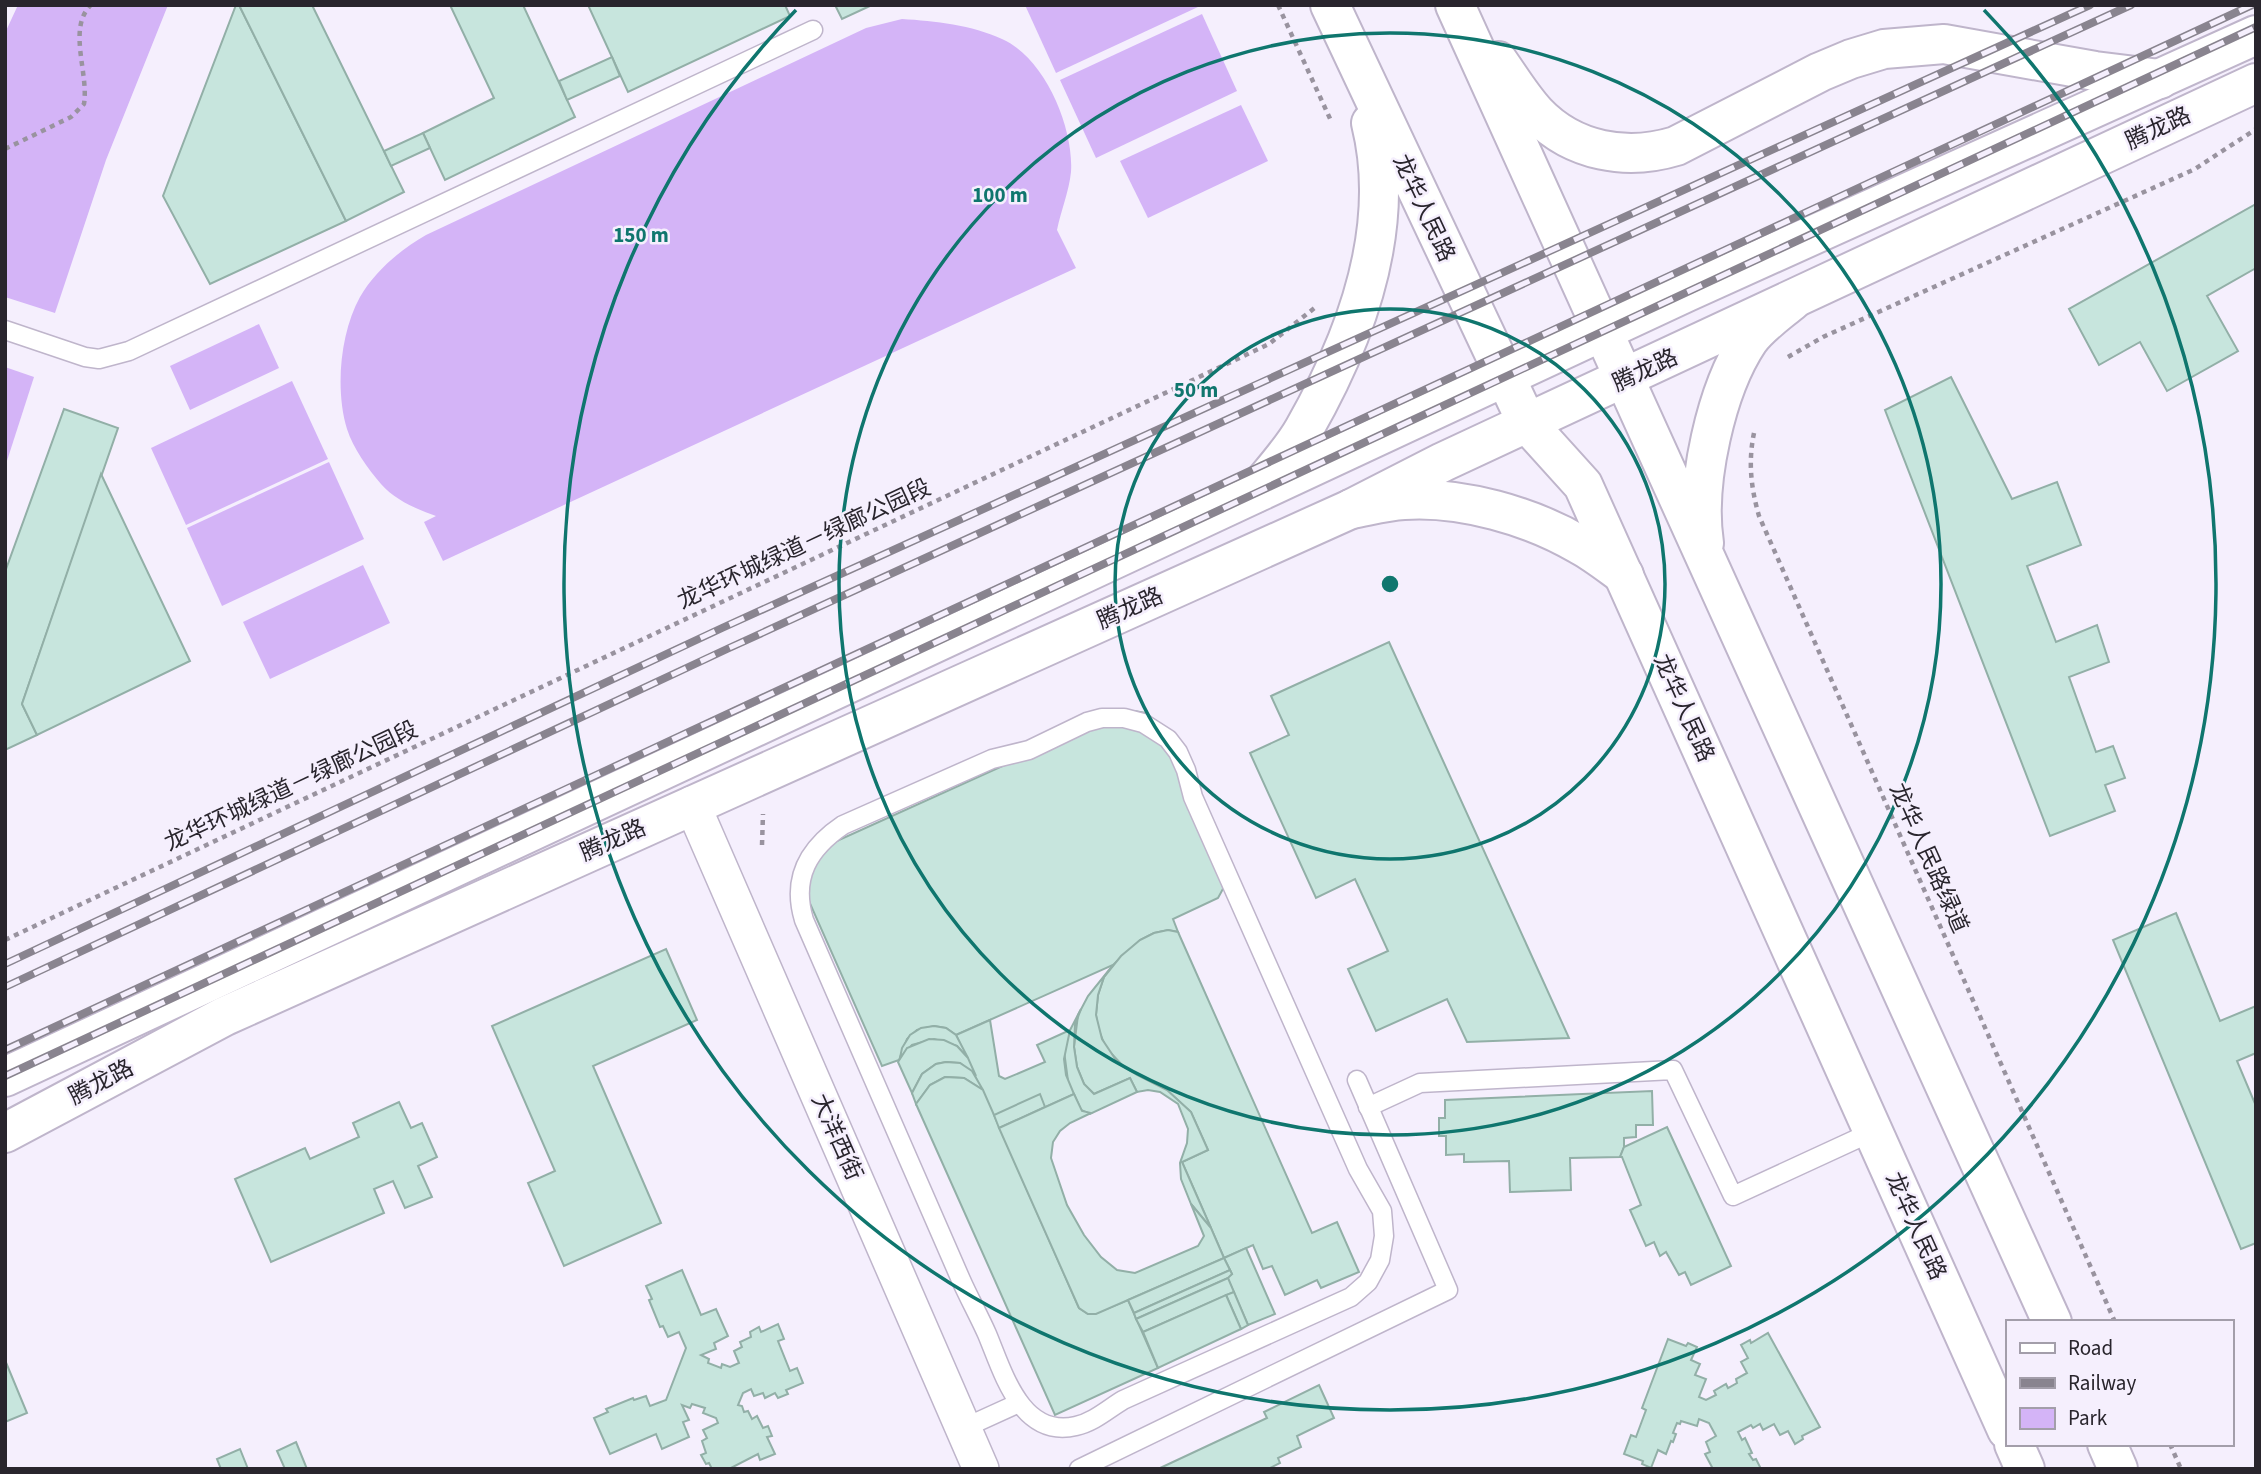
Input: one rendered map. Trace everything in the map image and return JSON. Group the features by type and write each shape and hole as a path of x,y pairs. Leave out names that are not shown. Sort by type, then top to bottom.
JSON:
{"main road":[{"name":"龙华人民路","path":"1330,5 1527,423 1583,485 2006,1428"},
{"path":"1455,5 1536,113 1571,139 1592,148 1614,152 1656,152 1676,146 1851,59 1884,49 1913,45 1944,44 2095,71 2160,79"},
{"path":"1455,5 2051,1320"},
{"name":"腾龙路","path":"5,1077 1604,331 2256,35"},
{"path":"1255,493 1303,432 1348,339 1374,250 1380,189 1374,135 1357,67"},
{"name":"腾龙路","path":"5,1133 225,1016 1351,509 1527,423 2256,83"},
{"path":"1706,555 1702,530 1706,472 1715,419 1729,375 1751,338 1793,300"},
{"path":"1351,509 1404,500 1454,503 1497,511 1544,526 1581,545 1625,576"},
{"path":"2015,1446 2025,1469"},
{"path":"2108,1446 2118,1469"}],"street":[{"name":"大洋西街","path":"692,804 981,1469"}],"lane":[{"path":"5,330 85,357 99,359 129,351 813,30"},
{"path":"1102,718 1124,718 1143,723 1158,732 1173,745 1182,760 1193,797 1282,999 1358,1169 1382,1211 1384,1245 1373,1274 1351,1297 1123,1400 1083,1424 1064,1428 1049,1426 1035,1419 1019,1403 956,1269 804,920 800,901 801,883 813,850 843,825 992,759 1038,746 1087,722 1102,718"},
{"path":"1368,1107 1420,1083 1673,1070 1733,1195 1874,1131"},
{"path":"1079,1469 1448,1290 1357,1080"},
{"path":"964,1428 1019,1403"}],"path":[{"path":"5,149 71,117 84,104 85,85 79,25 84,12 91,5"},
{"path":"1278,5 1337,132"},
{"path":"1782,362 1822,337 2195,169 2256,129"},
{"name":"龙华环城绿道－绿廊公园段","path":"5,940 1269,344 1315,310 1322,300"},
{"name":"龙华人民路绿道","path":"1756,422 1750,468 1752,494 1759,516 2114,1320"},
{"path":"2171,1446 2181,1469"}],"green space":[{"path":"18,5 168,5 106,160 55,313 5,297 5,33"},
{"path":"1025,5 1198,5 1198,7 1056,73"},
{"path":"1202,14 1237,91 1096,158 1060,80"},
{"path":"902,19 966,27 990,34 1017,48 1044,78 1054,96 1068,135 1071,172 1057,230 1076,268 443,561 424,522 436,516 393,495 376,478 353,444 343,414 341,380 344,344 353,311 373,278 398,254 426,235 866,28"},
{"path":"1241,105 1268,161 1148,218 1120,161"},
{"path":"259,324 279,368 190,410 170,366"},
{"path":"5,367 34,377 5,467"},
{"path":"292,381 328,459 186,525 151,448"},
{"path":"329,462 364,539 222,606 187,528"},
{"path":"363,565 390,623 270,679 243,622"}],"building":[{"path":"236,5 239,5 346,221 210,284 163,196"},
{"path":"239,5 312,5 404,192 346,221"},
{"path":"450,5 523,5 575,117 445,180 423,133 494,98"},
{"path":"588,5 785,5 790,16 628,92"},
{"path":"835,5 872,5 842,19"},
{"path":"612,57 620,76 567,100 559,81"},
{"path":"423,133 430,148 391,166 384,151"},
{"path":"2256,204 2256,268 2207,296 2238,351 2167,391 2140,342 2099,365 2069,309"},
{"path":"1951,377 2012,499 2057,482 2081,545 2027,566 2056,642 2097,625 2109,662 2069,677 2096,752 2113,746 2125,778 2105,785 2115,811 2050,836 1885,410"},
{"path":"64,409 118,428 22,704 37,735 5,750 5,572"},
{"path":"101,474 190,661 37,735 22,704"},
{"path":"1389,642 1569,1038 1467,1042 1447,999 1376,1031 1348,969 1388,951 1355,879 1316,898 1250,753 1289,735 1271,696"},
{"path":"1122,712 1146,713 1161,726 1224,887 1218,898 1173,919 1178,932 1168,930 1154,933 1140,940 1113,965 956,1035 946,1028 934,1026 917,1030 907,1039 899,1060 882,1066 804,890 819,849"},
{"path":"2176,913 2220,1021 2256,1006 2256,1053 2237,1061 2256,1106 2256,1243 2241,1249 2113,940"},
{"path":"1168,930 1178,932 1312,1233 1337,1222 1359,1272 1321,1288 1317,1280 1285,1295 1272,1266 1263,1269 1253,1245 1224,1258 1182,1162 1208,1150 1191,1112 1167,1090 1126,1069 1106,1048 1096,1015 1098,995 1104,977 1121,956 1140,940"},
{"path":"666,949 697,1020 593,1066 661,1223 564,1266 528,1183 555,1171 492,1026"},
{"path":"1113,965 1104,977 1098,995 1096,1015 1102,1039 1118,1063 1167,1090 1191,1112 1208,1150 1182,1162 1211,1228 1191,1204 1181,1179 1180,1163 1187,1143 1188,1129 1178,1104 1160,1092 1137,1092 1130,1078 1094,1094 1084,1084 1077,1067 1074,1047 1078,1015 1088,996"},
{"path":"1081,1009 1075,1025 1074,1047 1077,1067 1084,1084 1094,1094 1130,1078 1137,1092 1090,1114 1081,1110 1074,1094 1045,1107 1040,1094 1068,1081 1064,1051 1070,1030"},
{"path":"990,1020 999,1076 1005,1079 1045,1062 1037,1045 1070,1030 1064,1059 1066,1075 1074,1094 999,1128 956,1035"},
{"path":"921,1028 946,1028 956,1035 968,1058 957,1046 934,1039 912,1045 900,1058 902,1048 910,1035"},
{"path":"929,1039 944,1040 957,1046 968,1058 976,1076 960,1063 936,1064 922,1074 912,1093 898,1062 907,1048"},
{"path":"960,1063 972,1071 983,1090 964,1078 945,1077 930,1085 916,1104 912,1093 922,1074 936,1064"},
{"path":"945,1077 964,1078 983,1090 1079,1308 1088,1314 1094,1314 1128,1300 1158,1368 1055,1415 916,1104 930,1085"},
{"path":"1652,1091 1653,1125 1636,1125 1636,1137 1624,1138 1620,1157 1570,1158 1571,1190 1510,1192 1509,1161 1464,1162 1464,1154 1446,1155 1446,1136 1439,1136 1439,1118 1445,1118 1445,1100"},
{"path":"1040,1094 1045,1107 999,1128 994,1115"},
{"path":"1074,1094 1082,1111 1091,1113 1060,1131 1053,1142 1051,1158 1067,1205 1084,1235 1101,1257 1117,1270 1135,1273 1198,1246 1204,1236 1191,1204 1211,1228 1224,1258 1096,1314 1088,1314 1079,1308 999,1128"},
{"path":"399,1102 411,1128 422,1123 437,1157 418,1166 432,1197 405,1208 393,1181 374,1189 384,1213 271,1262 235,1179 305,1148 310,1159 359,1137 353,1123"},
{"path":"1667,1127 1731,1266 1691,1285 1685,1272 1679,1275 1666,1252 1660,1256 1654,1242 1646,1246 1630,1210 1641,1205 1620,1157 1624,1147"},
{"path":"1246,1248 1275,1314 1248,1325 1227,1277 1232,1274 1224,1258"},
{"path":"1224,1258 1230,1270 1134,1313 1128,1300"},
{"path":"682,1270 701,1315 716,1309 728,1336 714,1343 716,1349 701,1355 709,1359 708,1363 721,1368 722,1364 730,1367 739,1363 734,1351 742,1347 740,1342 751,1337 750,1332 759,1327 761,1332 778,1324 784,1339 778,1341 790,1371 797,1368 803,1383 786,1390 788,1394 778,1398 775,1393 765,1398 763,1393 754,1396 751,1389 743,1393 738,1405 742,1406 744,1412 748,1411 752,1419 757,1416 763,1428 768,1426 772,1436 767,1437 775,1454 760,1460 758,1454 729,1469 712,1469 701,1455 706,1453 702,1441 707,1438 703,1430 718,1423 716,1418 703,1413 705,1408 692,1404 690,1408 682,1405 689,1420 683,1422 689,1437 662,1449 656,1434 610,1454 594,1418 608,1412 606,1409 633,1398 634,1400 646,1396 650,1406 666,1400 686,1348 679,1332 668,1337 663,1326 660,1327 646,1286"},
{"path":"1230,1270 1232,1274 1228,1278 1136,1319 1134,1313"},
{"path":"1228,1278 1234,1292 1143,1332 1136,1319"},
{"path":"1234,1292 1248,1325 1241,1329 1226,1295"},
{"path":"1226,1295 1241,1329 1158,1368 1143,1332"},
{"path":"1768,1333 1820,1427 1802,1436 1803,1439 1795,1444 1788,1431 1780,1435 1774,1424 1763,1430 1760,1424 1753,1428 1751,1425 1738,1432 1742,1440 1745,1438 1752,1453 1749,1454 1753,1460 1756,1459 1761,1469 1713,1469 1705,1454 1710,1452 1706,1442 1716,1436 1709,1423 1699,1419 1697,1426 1681,1421 1680,1424 1677,1423 1673,1442 1671,1441 1666,1454 1658,1450 1651,1468 1642,1464 1643,1461 1624,1454 1631,1435 1636,1437 1646,1410 1642,1408 1668,1339 1697,1347 1691,1360 1700,1364 1695,1375 1706,1379 1699,1397 1706,1400 1716,1395 1714,1391 1726,1384 1728,1388 1737,1383 1736,1379 1747,1373 1741,1362 1748,1358 1741,1345 1750,1340 1751,1343"},
{"path":"5,1360 27,1413 5,1422"},
{"path":"1319,1385 1334,1418 1297,1436 1301,1447 1278,1458 1280,1463 1268,1469 1158,1469 1267,1418 1264,1412"},
{"path":"296,1442 307,1469 285,1469 277,1451"},
{"path":"240,1449 248,1469 221,1469 217,1459"}],"railway":[{"path":"5,964 722,628 2090,5"},
{"path":"5,987 727,649 2131,5"},
{"path":"5,1050 2252,5"},
{"path":"5,1076 2256,27"}]}
